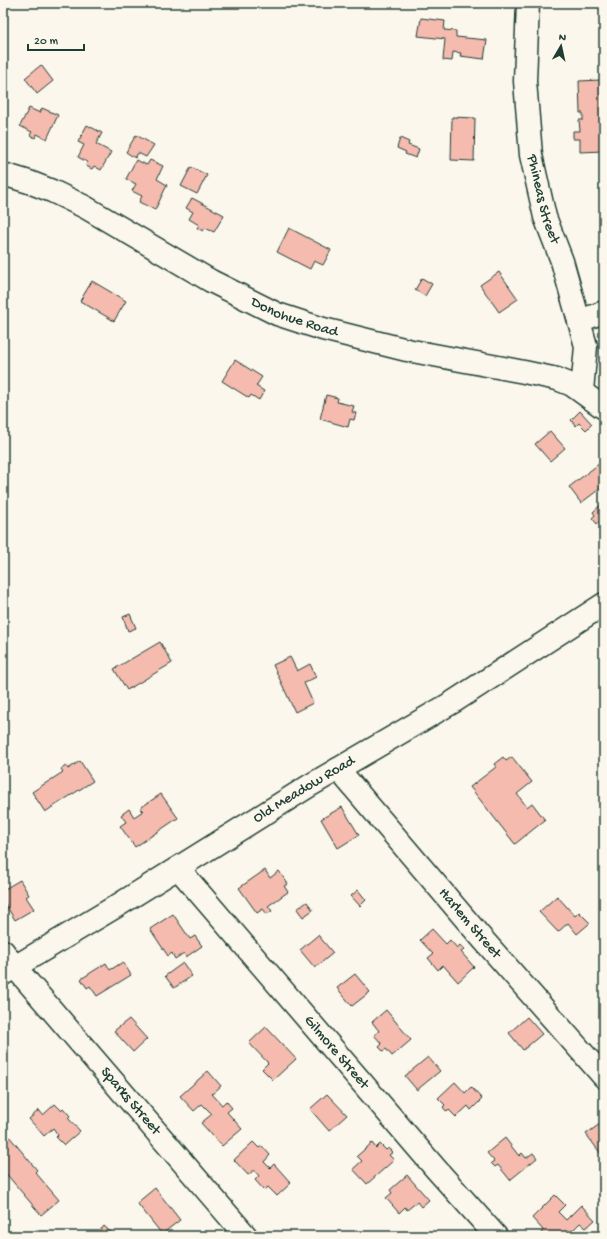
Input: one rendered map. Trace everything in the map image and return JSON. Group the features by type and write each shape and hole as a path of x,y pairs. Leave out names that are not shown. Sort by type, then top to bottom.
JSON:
{"street":[{"name":"Phineas Street","path":"528,3 524,81 531,155 545,217 562,261 586,346 582,391"},
{"name":"Donohue Road","path":"3,174 52,191 85,207 211,281 277,314 323,329 407,350 557,379 582,391 604,408"},
{"path":"579,321 604,312"},
{"name":"Old Meadow Road","path":"7,964 49,947 309,786 453,702 604,604"},
{"name":"Harlem Street","path":"338,769 479,935 604,1077"},
{"name":"Gilmore Street","path":"178,868 431,1163 496,1236"},
{"name":"Sparks Street","path":"7,964 246,1236"}],"building":[{"path":"421,18 445,21 444,30 456,31 456,37 487,40 484,59 460,56 461,53 453,52 452,61 443,60 445,39 418,36"},
{"path":"41,65 53,81 37,94 25,78"},
{"path":"601,80 604,151 580,152 580,139 573,139 573,131 580,131 579,120 583,120 583,113 580,113 579,81"},
{"path":"29,108 40,113 42,108 58,115 47,139 37,134 35,138 30,135 32,132 20,126"},
{"path":"452,117 475,118 474,161 451,160"},
{"path":"87,125 102,133 96,144 111,152 101,170 94,166 92,169 86,166 87,162 78,157 84,145 78,142"},
{"path":"136,135 154,145 146,157 138,153 135,158 126,152"},
{"path":"400,138 409,142 408,145 419,149 416,158 405,154 406,152 397,148"},
{"path":"136,160 147,165 150,160 163,166 157,179 167,185 155,210 139,202 142,196 132,191 136,184 126,179"},
{"path":"191,167 207,175 197,194 181,186"},
{"path":"192,198 224,215 214,232 205,228 203,231 197,228 199,225 189,219 193,212 186,208"},
{"path":"289,228 331,250 323,265 314,261 310,269 277,252"},
{"path":"499,272 518,299 499,312 480,285"},
{"path":"422,278 432,284 425,296 415,290"},
{"path":"92,281 126,301 114,321 80,301"},
{"path":"235,360 262,377 256,386 264,391 259,400 251,395 249,398 222,381"},
{"path":"326,395 338,398 337,402 354,406 352,412 356,413 354,420 350,419 348,427 320,419"},
{"path":"580,411 592,424 586,430 579,423 576,426 571,420"},
{"path":"550,431 565,448 550,461 535,444"},
{"path":"604,460 604,489 602,487 581,503 569,487"},
{"path":"604,502 604,524 601,520 597,524 592,518 595,515 593,512"},
{"path":"130,614 136,628 128,631 123,617"},
{"path":"160,642 172,663 127,690 114,669"},
{"path":"290,657 297,671 310,664 316,677 304,683 313,703 295,712 273,665"},
{"path":"503,757 506,761 512,757 532,782 517,794 527,807 532,803 545,820 515,844 470,787 496,767 494,764"},
{"path":"80,761 93,781 45,812 32,792 63,772 61,769 66,766 68,769"},
{"path":"161,794 178,818 135,847 120,826 126,822 121,815 129,809 134,817 143,811 140,808"},
{"path":"342,807 359,835 338,848 321,819"},
{"path":"265,870 270,878 279,871 288,884 284,886 288,892 268,906 272,911 267,914 263,909 257,913 239,888"},
{"path":"20,880 29,895 26,897 34,909 15,920 3,902 3,890"},
{"path":"358,890 366,900 360,906 351,896"},
{"path":"557,896 575,916 579,912 590,923 577,934 568,923 558,932 539,912"},
{"path":"307,902 313,910 303,917 297,909"},
{"path":"173,914 190,939 195,936 202,946 186,957 184,953 175,959 172,953 168,956 150,929"},
{"path":"432,929 446,944 450,940 457,948 460,945 464,950 461,952 474,967 458,982 443,965 438,970 428,958 433,954 420,940"},
{"path":"318,935 333,953 315,968 300,950"},
{"path":"123,962 131,975 97,996 90,986 87,988 81,979 106,963 110,970"},
{"path":"183,963 192,976 174,988 165,976"},
{"path":"355,974 370,992 352,1006 337,988"},
{"path":"386,1010 411,1040 392,1056 386,1049 383,1051 379,1047 382,1044 374,1035 379,1031 372,1022"},
{"path":"527,1017 542,1034 523,1050 509,1033"},
{"path":"129,1019 147,1039 133,1052 114,1031"},
{"path":"266,1027 296,1059 273,1080 262,1069 268,1063 249,1043"},
{"path":"428,1057 440,1071 417,1090 405,1076"},
{"path":"208,1071 221,1086 212,1094 222,1105 226,1101 232,1108 227,1112 242,1129 222,1146 201,1123 212,1114 202,1104 194,1111 180,1096"},
{"path":"455,1082 465,1093 471,1087 482,1099 471,1110 468,1106 456,1117 449,1110 447,1112 443,1107 445,1105 438,1098"},
{"path":"327,1094 347,1115 329,1131 310,1109"},
{"path":"55,1104 61,1110 63,1108 70,1116 68,1118 80,1131 64,1145 56,1137 58,1135 53,1128 44,1136 29,1119 39,1110 43,1115"},
{"path":"604,1121 604,1152 601,1154 586,1134"},
{"path":"3,1129 37,1170 35,1172 59,1200 41,1215 3,1170"},
{"path":"505,1138 519,1156 522,1153 526,1158 533,1153 537,1158 510,1180 498,1165 495,1167 491,1163 494,1161 487,1153"},
{"path":"253,1142 259,1148 262,1146 270,1155 264,1162 270,1168 274,1164 291,1183 277,1196 268,1187 264,1190 255,1180 259,1176 254,1170 248,1175 234,1160"},
{"path":"372,1143 376,1148 380,1144 386,1150 389,1148 393,1152 389,1155 394,1160 367,1184 353,1169 362,1161 357,1156"},
{"path":"407,1175 429,1200 421,1207 417,1202 407,1210 405,1207 399,1213 386,1198 392,1193 390,1190"},
{"path":"155,1188 180,1220 162,1234 137,1203"},
{"path":"555,1195 565,1205 558,1212 566,1220 581,1205 595,1220 586,1228 580,1223 567,1236 544,1236 541,1233 543,1230 532,1218"},
{"path":"104,1226 114,1235 95,1236"}]}
